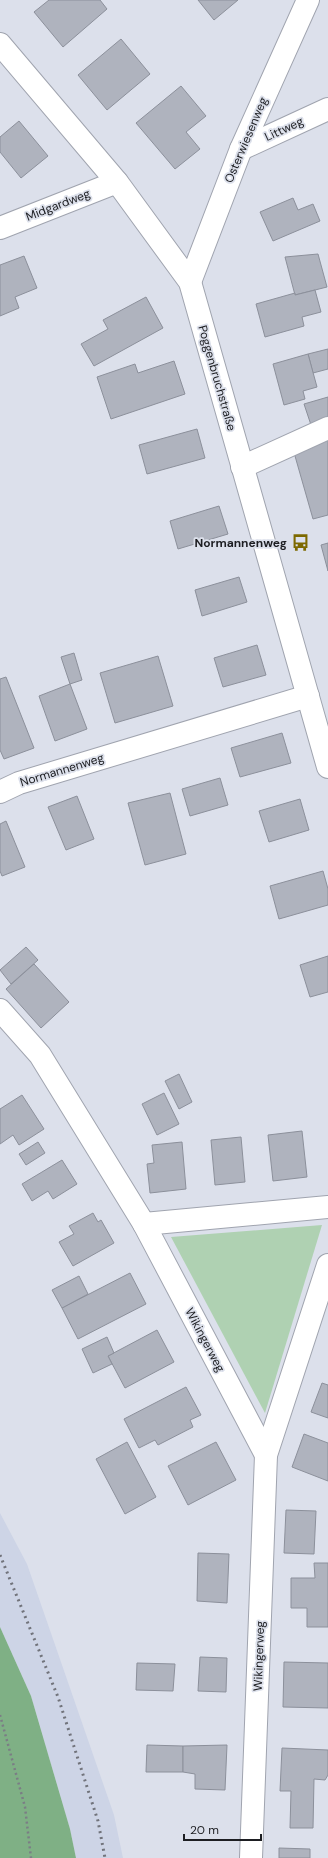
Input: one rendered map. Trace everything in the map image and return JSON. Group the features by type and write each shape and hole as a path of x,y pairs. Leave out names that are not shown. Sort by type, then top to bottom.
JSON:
{"street":[{"name":"Osterwiesenweg","path":"190,282 241,149 308,0"},
{"name":"Poggenbruchstraße","path":"0,44 117,182 190,282 328,766"},
{"name":"Littweg","path":"241,149 328,109"},
{"name":"Midgardweg","path":"0,228 117,182"},
{"path":"242,467 328,428"},
{"name":"Normannenweg","path":"0,792 18,783 308,696"},
{"name":"Wikingerweg","path":"0,1010 40,1055 144,1224 266,1455"},
{"path":"144,1224 328,1207"},
{"name":"Wikingerweg","path":"251,1858 266,1455 328,1265"}],"path":[{"path":"0,1715 25,1807 31,1858"}],"shaded area":[{"path":"0,1513 27,1564 114,1815 123,1858 76,1858 70,1829 31,1696 0,1627"}],"green space":[{"path":"322,1225 265,1413 171,1237"},
{"path":"0,1627 31,1696 70,1829 76,1858 0,1858"}],"building":[{"path":"49,0 100,0 107,9 63,47 34,12"},
{"path":"198,0 238,0 214,20"},
{"path":"121,39 150,74 107,110 78,75"},
{"path":"181,86 206,116 186,132 200,149 175,169 136,123"},
{"path":"19,121 48,156 21,178 0,152 0,137"},
{"path":"293,198 298,210 313,204 320,221 273,241 260,212"},
{"path":"318,254 327,287 295,295 285,257"},
{"path":"24,256 37,288 15,297 19,308 0,316 0,265"},
{"path":"315,290 321,312 302,317 304,326 265,337 256,304 295,293 295,295"},
{"path":"146,297 163,328 94,366 81,344 108,329 103,320"},
{"path":"328,349 328,369 313,373 308,354"},
{"path":"308,354 317,387 303,391 305,399 284,405 273,364"},
{"path":"174,361 185,394 111,419 97,377 135,364 138,373"},
{"path":"328,397 328,418 311,425 304,404"},
{"path":"197,429 205,458 147,474 139,445"},
{"path":"328,439 328,515 313,519 293,449"},
{"path":"219,506 228,534 178,549 170,521"},
{"path":"328,543 328,571 321,545"},
{"path":"239,577 247,602 202,616 195,590"},
{"path":"257,645 266,675 223,687 214,658"},
{"path":"74,653 82,680 70,684 61,657"},
{"path":"158,656 173,706 115,723 100,673"},
{"path":"6,677 34,748 4,759 0,750 0,679"},
{"path":"70,684 87,729 55,741 39,696"},
{"path":"282,733 291,763 240,777 231,748"},
{"path":"220,778 228,805 190,816 182,789"},
{"path":"170,793 186,854 145,865 128,803"},
{"path":"77,796 94,839 66,850 48,807"},
{"path":"300,799 309,830 269,842 259,811"},
{"path":"6,821 25,867 2,876 0,871 0,824"},
{"path":"323,871 328,889 328,905 279,919 270,886"},
{"path":"26,947 38,960 11,984 0,970"},
{"path":"328,956 328,992 310,997 300,965"},
{"path":"34,964 69,1002 41,1028 6,989"},
{"path":"179,1074 192,1102 179,1109 165,1081"},
{"path":"164,1093 179,1124 157,1135 142,1104"},
{"path":"22,1095 44,1129 19,1145 13,1135 0,1144 0,1109"},
{"path":"302,1131 307,1177 273,1181 268,1135"},
{"path":"241,1137 245,1182 215,1185 211,1140"},
{"path":"38,1142 45,1153 26,1165 19,1154"},
{"path":"182,1142 186,1189 150,1193 147,1164 154,1163 152,1145"},
{"path":"62,1160 77,1184 53,1199 48,1191 32,1201 22,1184"},
{"path":"93,1213 98,1222 101,1220 114,1243 73,1266 59,1242 74,1234 69,1226"},
{"path":"130,1273 146,1304 78,1339 62,1308"},
{"path":"79,1276 88,1294 62,1308 52,1290"},
{"path":"157,1330 174,1362 125,1388 108,1356"},
{"path":"107,1337 114,1353 108,1356 112,1364 93,1373 82,1349"},
{"path":"322,1383 328,1385 328,1418 311,1412"},
{"path":"186,1387 201,1415 190,1420 193,1427 158,1445 155,1440 139,1448 124,1419"},
{"path":"304,1434 328,1443 328,1481 292,1467"},
{"path":"127,1442 156,1497 125,1514 96,1459"},
{"path":"216,1442 236,1480 188,1505 168,1466"},
{"path":"286,1510 316,1511 314,1554 284,1553"},
{"path":"198,1553 229,1554 227,1603 197,1601"},
{"path":"314,1563 328,1563 328,1627 307,1627 307,1608 291,1608 291,1578 315,1578"},
{"path":"200,1657 227,1658 226,1692 198,1691"},
{"path":"284,1662 328,1663 328,1708 283,1707"},
{"path":"137,1663 175,1664 173,1691 136,1690"},
{"path":"147,1745 183,1746 183,1772 146,1772"},
{"path":"227,1745 225,1790 195,1789 195,1774 183,1772 183,1746"},
{"path":"282,1748 328,1750 328,1775 325,1780 314,1779 313,1828 290,1828 291,1791 280,1791"},
{"path":"279,1848 310,1849 310,1858 279,1858"}],"railway":[{"path":"0,1555 58,1697 98,1821 105,1858"}],"place":[{"name":"Normannenweg","path":"300,543"}]}
